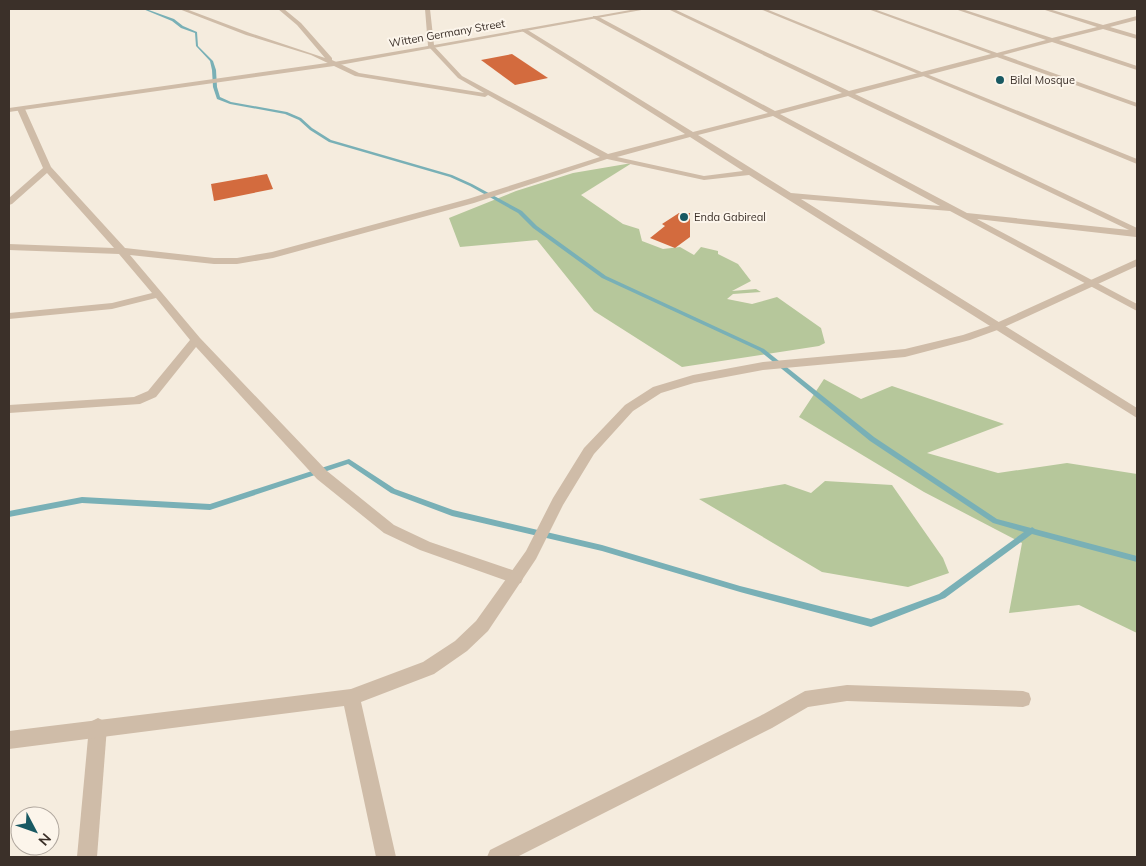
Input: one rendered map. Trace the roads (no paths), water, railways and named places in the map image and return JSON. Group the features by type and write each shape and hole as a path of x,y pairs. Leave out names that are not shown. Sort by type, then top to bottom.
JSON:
{"street":[{"path":"182,9 248,34 313,54 357,75 496,97"},
{"path":"281,9 300,24 334,64"},
{"path":"427,9 430,46 460,77 607,157 704,178 750,172"},
{"name":"Witten Germany Street","path":"9,110 334,64 644,9"},
{"path":"670,9 1137,232"},
{"path":"762,9 1137,162"},
{"path":"776,9 1137,155"},
{"path":"870,9 1137,105"},
{"path":"958,9 1137,68"},
{"path":"1049,9 1137,37"},
{"path":"595,17 1137,308"},
{"path":"9,247 122,251 214,261 237,261 273,256 471,201 607,157 1137,18"},
{"path":"524,30 1137,414"},
{"path":"21,109 47,168 122,251 196,340 322,474 389,529 425,546 516,578"},
{"path":"1059,130 1069,127"},
{"path":"9,202 47,168"},
{"path":"787,196 953,210"},
{"path":"962,214 1137,232"},
{"path":"9,740 98,727 351,697 428,668 461,646 482,626 531,555 558,502 589,451 623,414 657,390 693,379 763,366 905,353 966,338 996,327 1137,262"},
{"path":"9,316 112,306 157,295"},
{"path":"9,409 113,403 145,398 152,394 196,340"},
{"path":"497,857 766,722 805,699 847,693 1023,699"},
{"path":"351,697 386,857"},
{"path":"87,857 98,727"}],"waterway":[{"path":"144,9 173,20 182,27 196,33 197,46 211,61 218,98 230,103 286,113 300,119 311,129 330,141 451,176 471,185 520,212 535,227 604,277 762,350 872,439 995,521 1031,531"},
{"path":"9,514 82,500 210,507 349,461 393,491 452,513 602,548 740,589 871,623 942,596 1031,531"},
{"path":"1031,531 1137,559"}],"place":[{"name":"Bilal Mosque","path":"1000,80"},
{"name":"Enda Gabireal","path":"684,217"}]}
